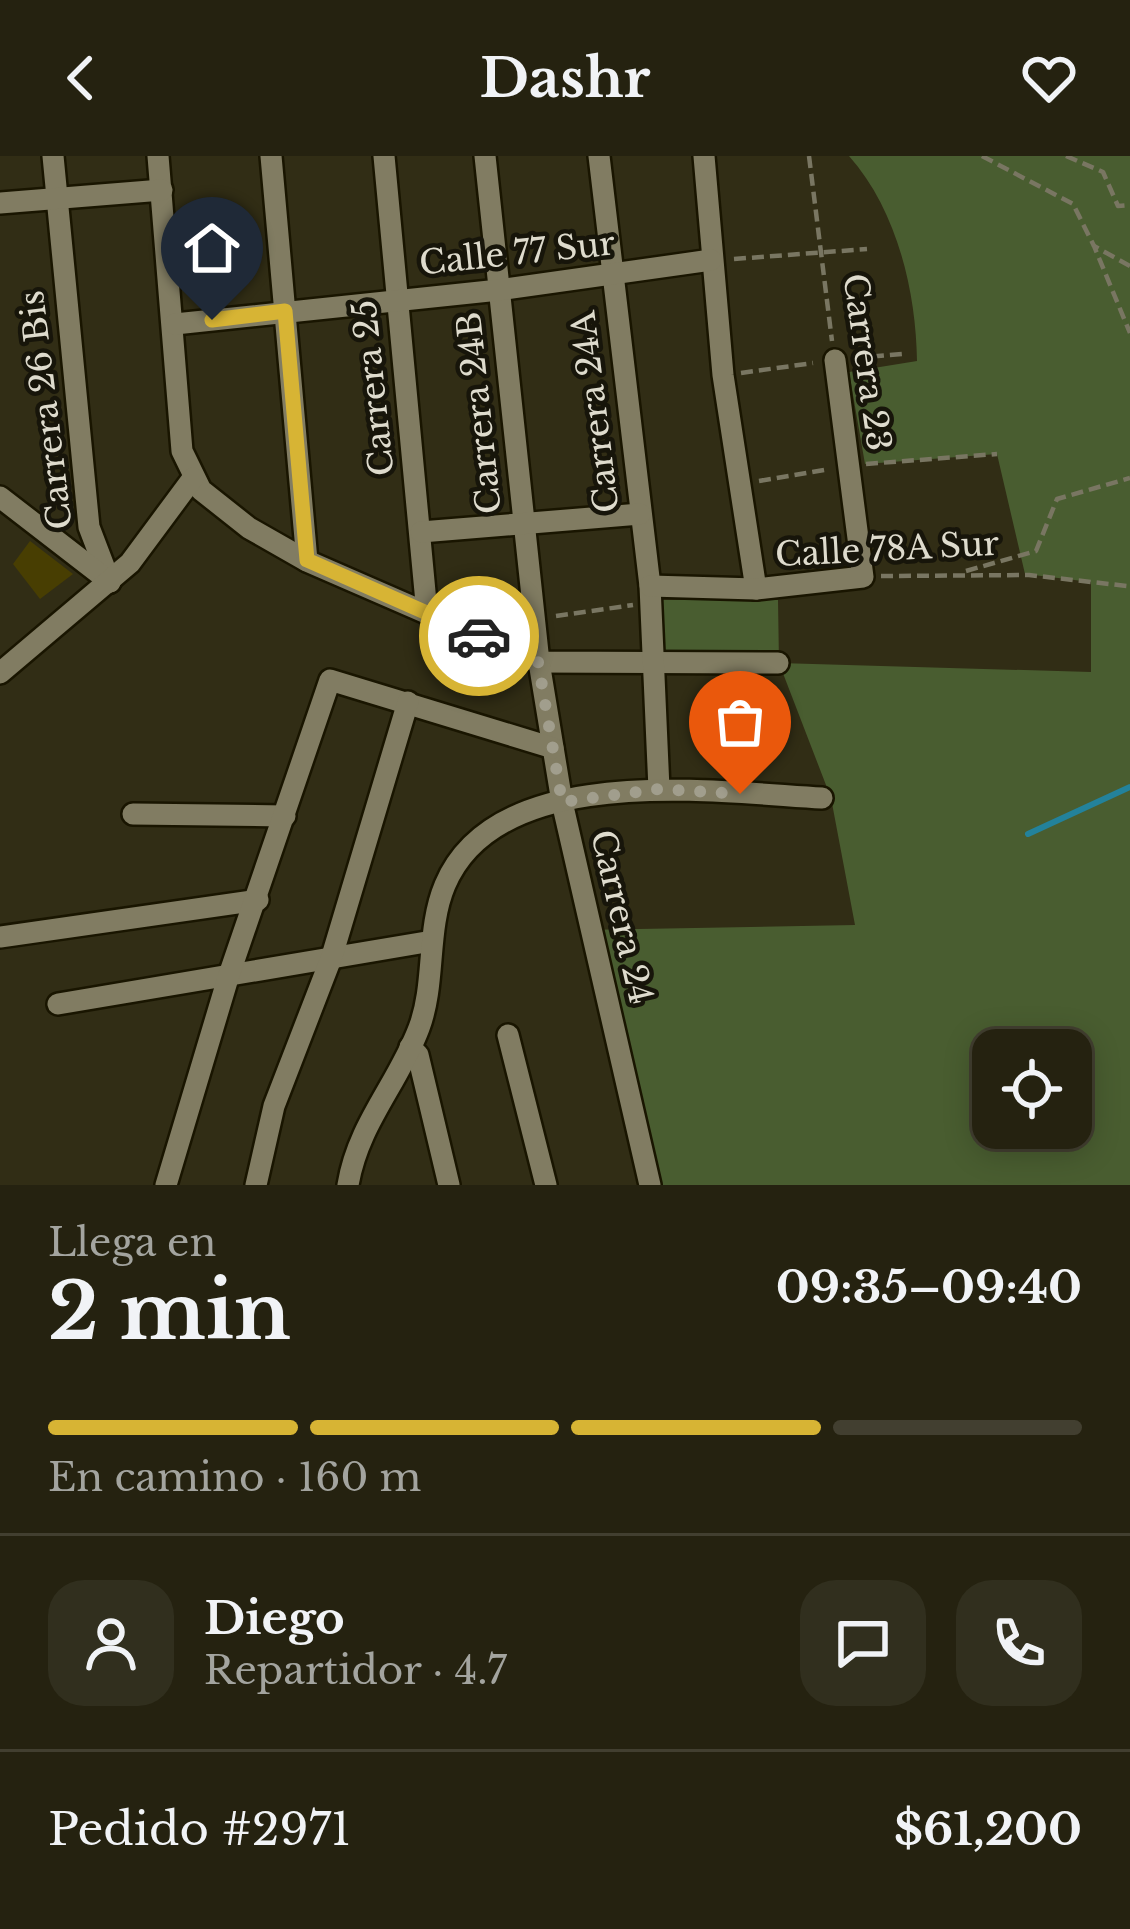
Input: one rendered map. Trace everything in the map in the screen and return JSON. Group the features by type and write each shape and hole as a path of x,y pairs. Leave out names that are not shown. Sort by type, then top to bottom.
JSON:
{"street":[{"name":"Carrera 26 Bis","path":"52,156 89,527 110,582"},
{"path":"158,156 175,324 180,435 193,478 227,512 307,560 538,662 778,663"},
{"path":"271,156 307,560"},
{"name":"Carrera 25","path":"384,156 427,613"},
{"name":"Carrera 24B","path":"485,156 538,662"},
{"name":"Carrera 24A","path":"599,156 650,594 659,789"},
{"path":"704,156 711,260 757,589"},
{"path":"0,203 162,190"},
{"name":"Calle 77 Sur","path":"175,324 499,290 711,260"},
{"name":"Carrera 23","path":"835,360 863,577"},
{"path":"0,674 110,582 193,478"},
{"path":"0,497 110,582"},
{"path":"421,532 640,514"},
{"name":"Calle 78A Sur","path":"650,594 863,577"},
{"name":"Carrera 24","path":"538,662 562,802 650,1185"},
{"path":"166,1185 228,978 331,680 554,748"},
{"path":"256,1185 274,1106 332,956 408,702"},
{"path":"348,1185 356,1144 410,1047 424,1011 432,941 446,884 466,850 499,821 562,802 659,789 822,798"},
{"path":"133,814 285,816"},
{"path":"0,937 258,900"},
{"path":"58,1004 432,941"},
{"path":"508,1035 546,1185"},
{"path":"410,1047 418,1055 449,1185"}],"path":[{"name":"Carrera 23","path":"809,156 835,360"},
{"path":"982,156 1073,204 1130,333"},
{"path":"1066,156 1103,172 1118,206 1130,205"},
{"path":"1094,246 1130,266"},
{"path":"711,260 867,249"},
{"path":"954,573 1036,551 1057,499 1130,478"},
{"name":"Calle 78A Sur","path":"863,577 954,573 1127,586"},
{"path":"534,619 650,594"}],"green space":[{"path":"849,156 1130,156 1130,1185 638,1185 583,930 855,925 831,798 779,663 1091,672 1091,582 1025,574 997,454 865,464 849,372 917,361 916,334 901,252 880,201"},
{"path":"661,600 778,600 779,663 661,661"}],"building":[{"path":"30,541 73,574 40,599 13,564"}],"waterway":[{"path":"1028,834 1130,787"}],"way so far":[{"path":"479,636 538,662 562,802 659,789 740,794"}],"route":[{"path":"212,320 285,311 307,560 479,636"}]}
